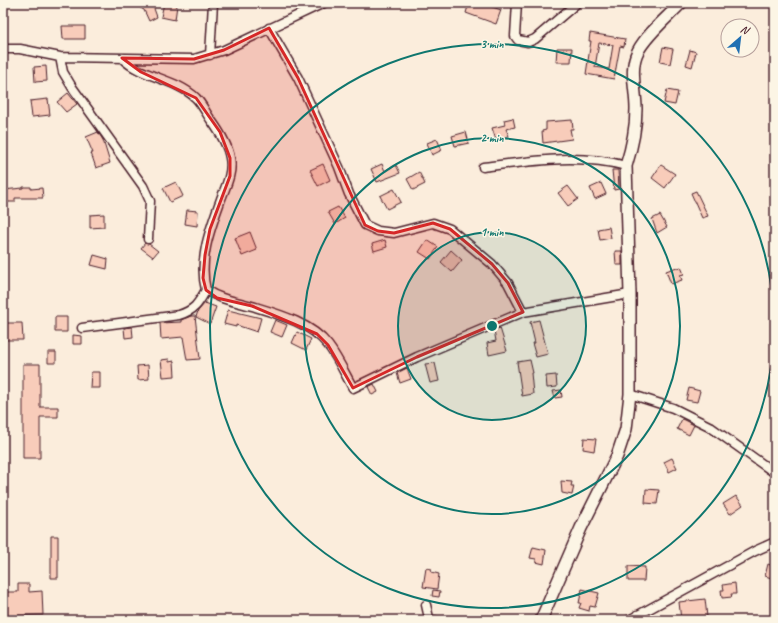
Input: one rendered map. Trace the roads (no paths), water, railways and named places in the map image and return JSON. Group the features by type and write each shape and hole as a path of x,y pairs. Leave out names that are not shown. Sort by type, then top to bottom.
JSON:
{"street":[{"path":"210,55 212,3"},
{"path":"3,49 60,56 122,58 137,56 179,60 194,59 224,50 324,3"},
{"path":"517,3 515,36 518,40 528,42 535,39 577,3"},
{"path":"541,620 582,528 617,456 626,429 630,394 630,294 626,166 632,146 636,109 635,60 638,50 645,41 681,3"},
{"path":"269,28 298,78 339,167 349,194 365,225 378,231 394,233 432,223 450,229 492,264 508,283 523,312"},
{"path":"60,56 63,72 72,87 143,186 150,201 148,239"},
{"path":"122,58 129,65 141,72 181,88 196,98 220,132 230,158 230,176 210,229 205,255 203,278 206,290 217,298 252,306 301,324 317,334 328,345 353,388 417,357 523,312 630,294"},
{"path":"483,167 556,159 588,158 626,166"},
{"path":"82,328 179,315 191,311 198,304 206,290"},
{"path":"630,394 673,408 708,426 775,473"},
{"path":"629,620 755,551 775,542"},
{"path":"426,605 429,618 434,620"},
{"path":"637,615 647,620"}]}
